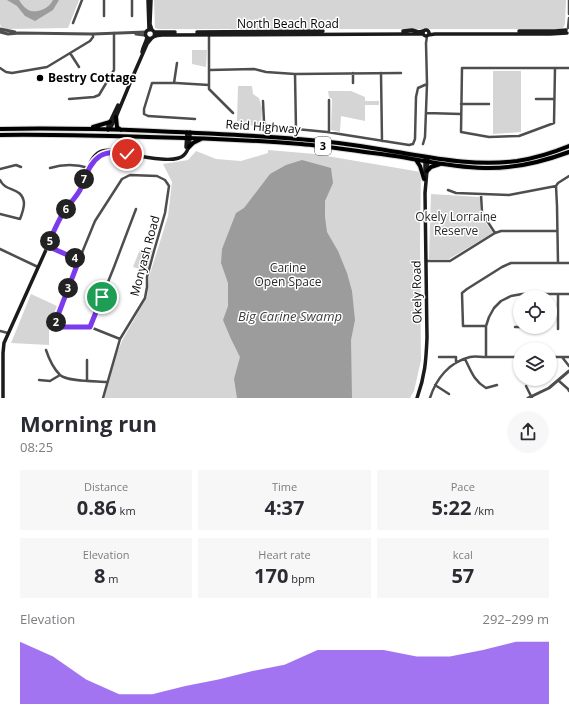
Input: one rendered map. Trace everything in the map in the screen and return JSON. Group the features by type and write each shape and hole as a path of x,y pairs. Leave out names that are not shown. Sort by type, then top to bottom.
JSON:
{"highway":[{"path":"116,117 117,127 121,130"},
{"path":"77,128 94,127 110,122"},
{"name":"Reid Highway","path":"0,129 77,128 267,136 365,146 426,159 442,164 479,168 508,167 539,162 569,152"},
{"path":"99,135 108,130 109,133 115,136"},
{"name":"Reid Highway","path":"0,135 99,135 252,140 316,146 416,160 426,159 471,162 516,161 549,154 569,146"},
{"path":"188,148 193,143 202,139"},
{"path":"416,160 420,166 425,182"},
{"path":"427,171 431,167 442,164"}],"main road":[{"path":"108,130 116,117 147,44 150,34 149,0"},
{"name":"North Beach Road","path":"150,34 550,34 568,31"},
{"path":"108,130 108,126 139,60 143,46 150,34"},
{"path":"3,398 4,347 8,333 47,246 62,216 81,189 91,162 98,153 106,150 137,156 172,160 180,158 185,154 188,148 188,132"},
{"name":"Okely Road","path":"425,182 427,171 426,159"},
{"name":"Okely Road","path":"417,398 424,377 427,338 426,159"}],"street":[{"path":"73,23 82,0"},
{"path":"104,0 104,16"},
{"path":"132,0 132,16"},
{"path":"569,1 569,14"},
{"path":"568,31 569,18"},
{"path":"0,29 19,33"},
{"path":"0,32 8,34 150,34"},
{"path":"69,99 94,97 99,95 114,70 114,33"},
{"path":"0,68 6,72 12,73 44,68 90,41 93,34"},
{"path":"209,34 209,89 233,113"},
{"path":"424,144 427,84 426,34"},
{"path":"70,53 79,67"},
{"path":"174,83 177,63"},
{"path":"555,68 554,123 519,136 489,137 461,132 462,68 555,68 569,68"},
{"path":"210,70 254,69 266,72 295,74 401,73"},
{"path":"353,73 353,83"},
{"path":"381,73 382,141"},
{"path":"295,74 296,129"},
{"path":"195,119 148,116 144,114 144,108 152,83 210,85"},
{"path":"263,100 264,122 266,125 329,132 409,145 414,144 415,139 416,96 418,88 427,84"},
{"path":"536,99 554,99"},
{"path":"329,100 329,132"},
{"path":"461,104 489,104"},
{"path":"426,114 461,114"},
{"path":"0,169 16,165 20,167"},
{"path":"50,168 56,166 77,165 89,168"},
{"name":"Monyash Road","path":"79,260 96,221 122,179 130,175 157,176 165,180 169,186 165,213 147,277 145,298 120,340 103,398"},
{"path":"448,190 456,193 509,195 556,186 569,176"},
{"path":"0,180 3,186 17,192 22,196 24,201 24,207 20,219 0,214"},
{"path":"556,186 558,263"},
{"path":"481,194 482,213 496,233"},
{"path":"90,327 136,209"},
{"path":"426,261 450,261 501,231 557,231"},
{"path":"47,246 79,260 55,323 58,327 90,327 120,340"},
{"path":"0,249 38,267"},
{"path":"486,326 463,326 462,293 467,289 502,266 511,263 569,263"},
{"path":"558,329 558,294 569,294"},
{"path":"486,357 486,326 489,316 501,301 513,296"},
{"path":"0,331 8,333"},
{"path":"46,350 50,362 60,375 67,379 107,382"},
{"path":"439,357 456,357 456,363"},
{"path":"430,398 439,377 448,368 456,363 470,357 513,357"},
{"path":"557,357 569,357"},
{"path":"562,357 569,366"},
{"path":"465,359 479,384 486,388 497,385"},
{"path":"87,360 87,381"},
{"path":"526,386 531,398 547,390 569,372"},
{"path":"39,380 50,381 60,375"},
{"path":"559,381 569,391"},
{"path":"435,385 449,394"}],"green space":[{"path":"0,0 79,0 68,28 6,29 1,27 0,24"},
{"path":"154,0 566,0 565,24 563,28 559,29 158,29 155,28"},
{"path":"192,50 207,50 206,67 192,64"},
{"path":"493,71 521,71 521,132 493,134"},
{"path":"238,86 252,86 253,94 259,98 262,108 261,126 243,125 242,122 237,121"},
{"path":"328,91 351,91 365,97 365,101 379,101 379,105 365,105 365,121 341,116 340,132 331,130 332,99 329,97"},
{"name":"Carine Open Space","path":"268,150 315,154 421,172 421,360 414,391 410,398 103,398 115,357 123,339 147,297 149,277 168,216 172,182 163,164 188,160 196,151 216,159 241,161 268,153"},
{"name":"Okely Lorraine Reserve","path":"431,194 480,197 480,214 493,233 449,259 429,259"},
{"path":"140,249 153,249 147,271 133,267"},
{"path":"31,294 57,306 49,329 49,345 11,343"}],"water":[{"path":"7,0 19,0 27,9 36,11 44,9 53,0 59,0 53,10 35,21 25,16 17,6"},
{"name":"Big Carine Swamp","path":"302,160 331,168 333,183 325,201 325,217 327,232 338,251 347,273 352,291 355,320 351,340 352,398 237,398 234,379 240,357 223,320 228,306 228,283 221,263 222,249 236,213 244,208 270,174 286,165"}],"place":[{"name":"Bestry Cottage","path":"40,78"}],"route":[{"path":"102,297 90,327 58,327 55,323 79,260 47,246 66,209 81,189 89,168 96,159 107,153 118,152 127,154"}]}
